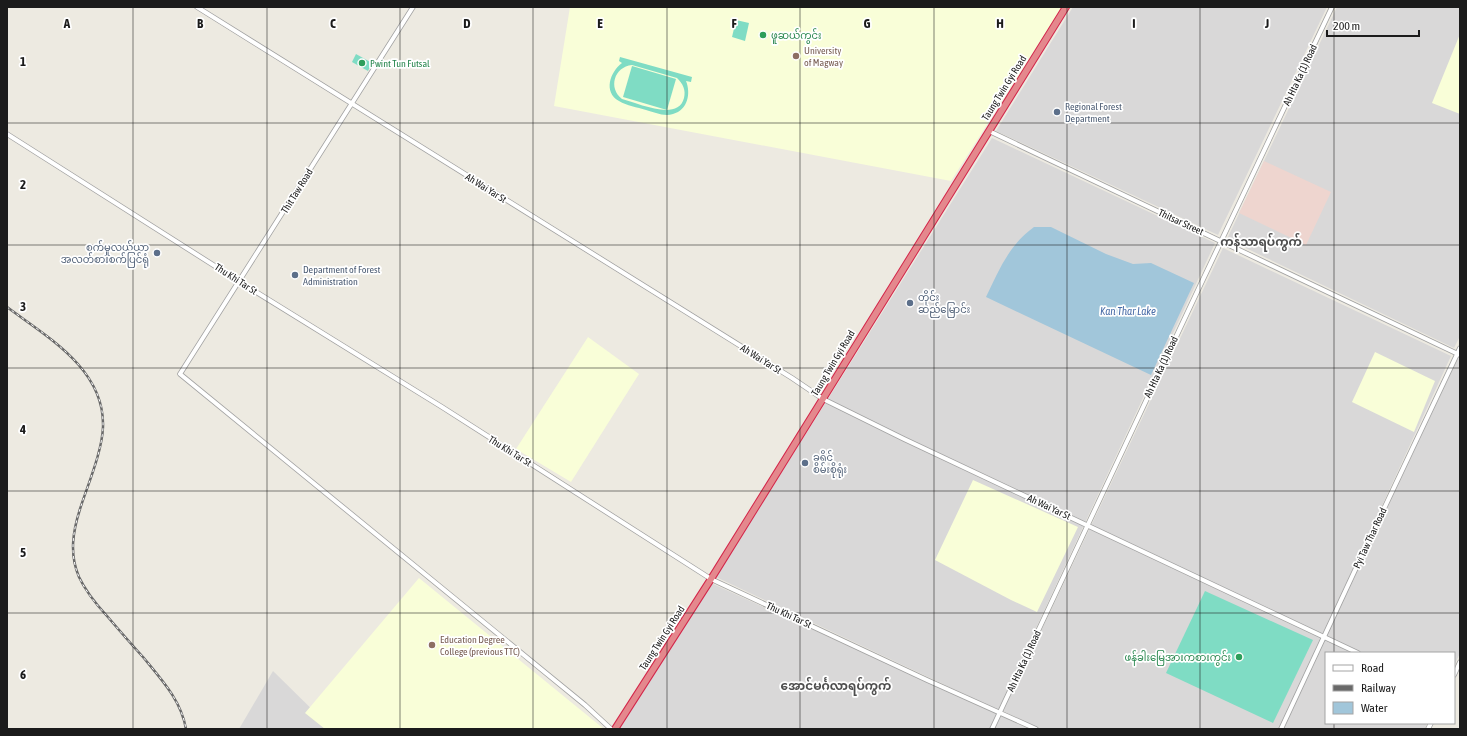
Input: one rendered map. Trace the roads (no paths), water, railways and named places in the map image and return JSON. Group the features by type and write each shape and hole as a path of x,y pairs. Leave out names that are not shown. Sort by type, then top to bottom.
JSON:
{"highway":[{"name":"Taung Twin Gyi Road","path":"615,729 711,579 1066,7"}],"street":[{"name":"Ah Wai Yar St","path":"197,7 823,399 917,446 1089,525 1356,652"},
{"name":"Thit Taw Road","path":"413,7 240,282 180,374 580,701 611,729"},
{"name":"Ah Hta Ka (1) Road","path":"992,729 1332,7"},
{"name":"Thitsar Street","path":"989,131 1459,354"},
{"name":"Thu Khi Tar St","path":"7,134 240,282 442,407 711,579 1036,729"},
{"name":"Pyi Taw Thar Road","path":"1281,729 1459,354 1460,348"},
{"path":"1455,672 1460,662"}],"water":[{"name":"Kan Thar Lake","path":"1034,227 1051,227 1106,254 1133,264 1151,263 1194,283 1151,375 986,297 1000,268 1011,250 1025,234"}],"railway":[{"path":"7,307 71,356 84,371 94,388 101,406 103,427 100,447 75,526 73,551 76,568 79,577 92,598 157,673 169,690 180,709 186,729"}],"place":[{"name":"ဖူဆယ်ကွင်း","path":"763,35"},
{"name":"University of Magway","path":"796,56"},
{"name":"Pwint Tun Futsal","path":"362,63"},
{"name":"Regional Forest Department","path":"1057,112"},
{"name":"စက်မှုလယ်ယာ အလတ်စားစက်ပြင်ရုံ","path":"157,253"},
{"name":"Department of Forest Administration","path":"295,275"},
{"name":"တိုင်း ဆည်မြောင်း","path":"910,303"},
{"name":"ခရိုင် စိမ်းစိုရုံး","path":"805,463"},
{"name":"Education Degree College (previous TTC)","path":"432,645"},
{"name":"ဖန်ခါးမြေအားကစားကွင်း","path":"1239,657"}],"district":[{"name":"ကန်သာရပ်ကွက်","path":"1261,242"},
{"name":"အောင်မင်္ဂလာရပ်ကွက်","path":"836,686"}]}
